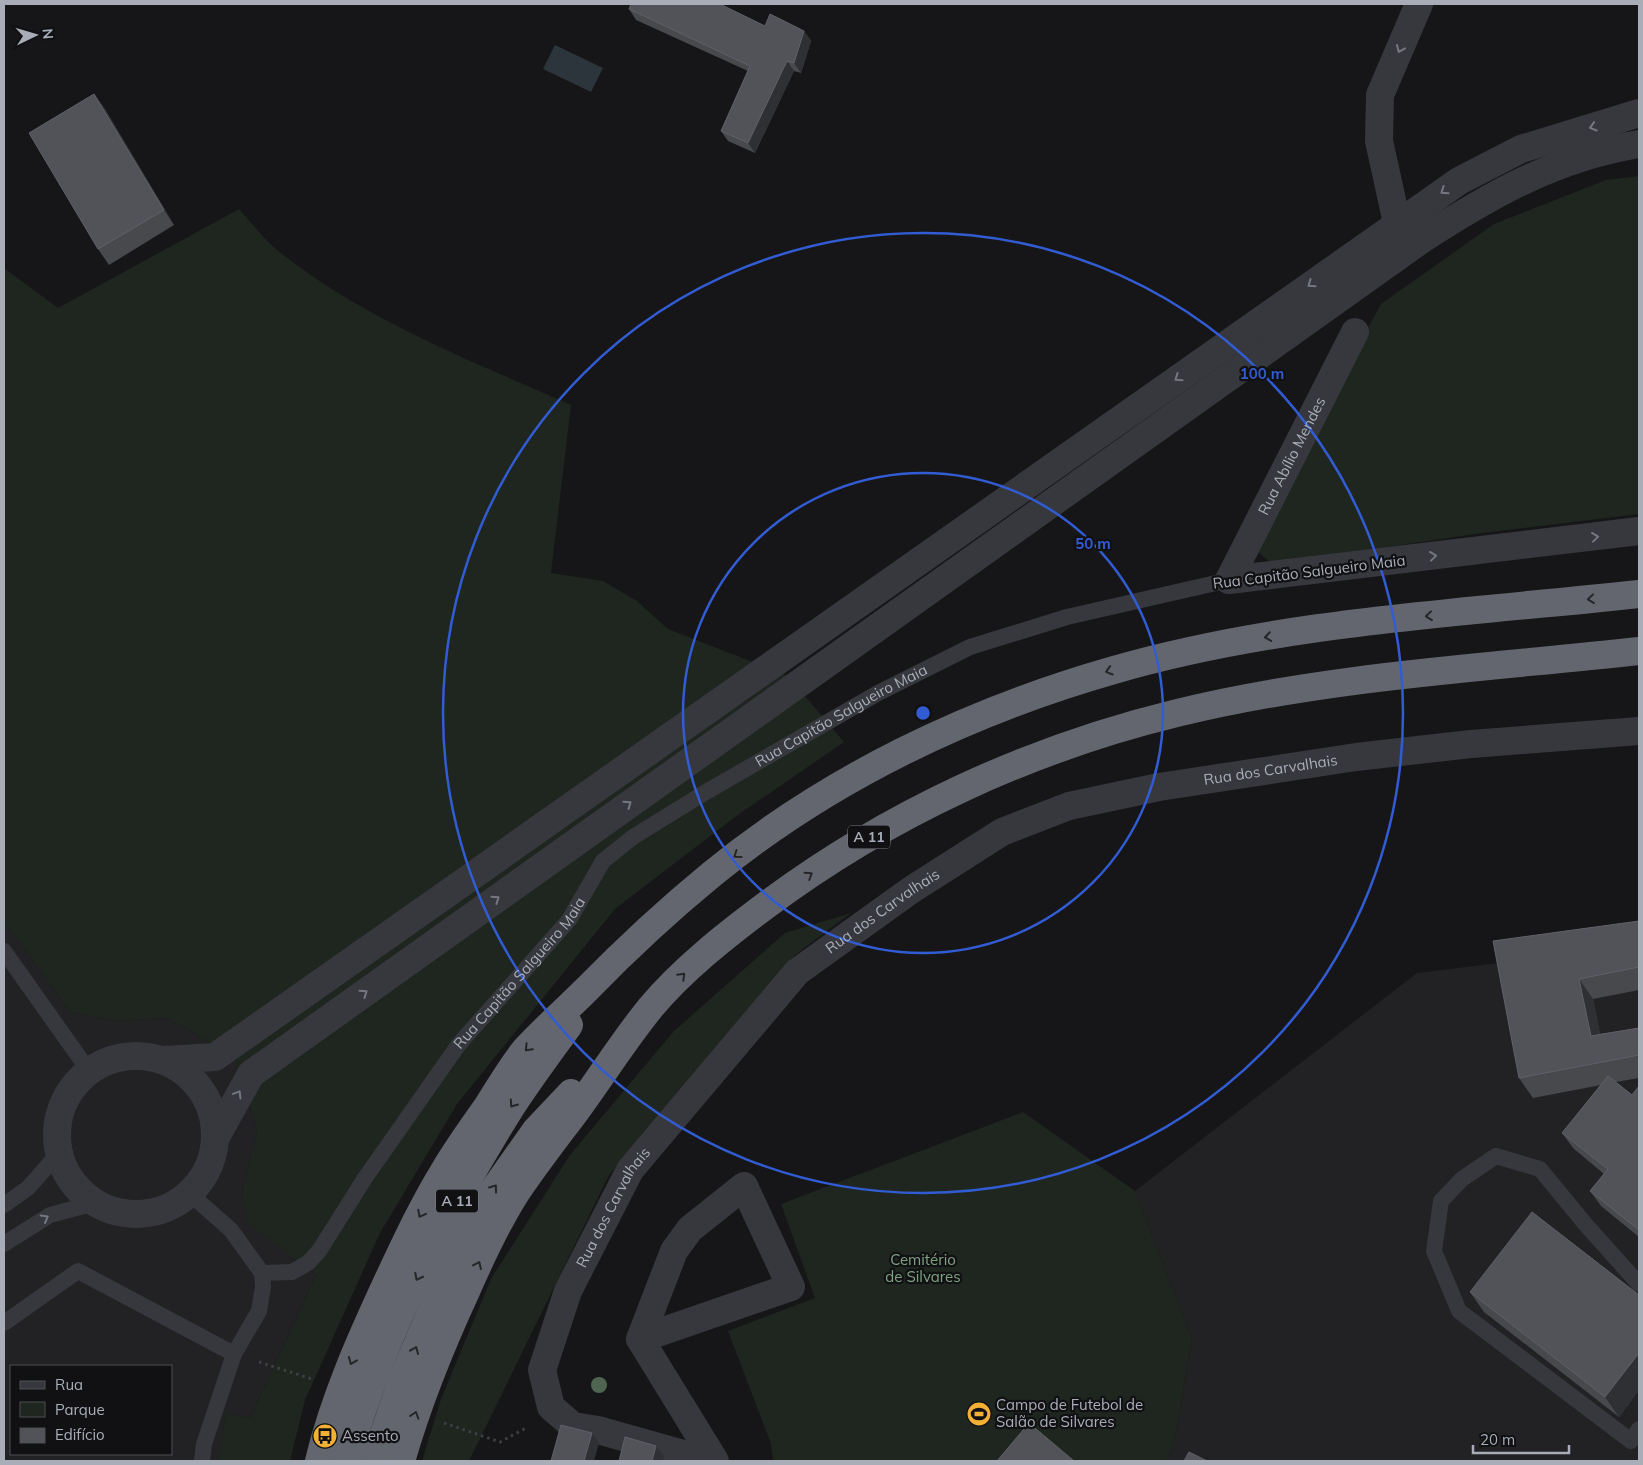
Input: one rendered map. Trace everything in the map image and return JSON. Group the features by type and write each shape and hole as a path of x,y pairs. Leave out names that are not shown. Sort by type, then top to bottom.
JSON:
{"highway":[{"path":"319,1461 325,1436 352,1362 408,1238 443,1172 523,1053 612,964 714,872 776,826 826,794 947,730 1049,690 1172,655 1256,639 1379,622 1639,594"},
{"name":"A 11","path":"375,1461 396,1396 451,1265 488,1198 536,1130 700,959 791,886 856,845 922,807 980,779 1071,744 1180,712 1313,687 1639,650"},
{"name":"A 11","path":"347,1461 359,1417 402,1310 465,1184 509,1110 612,964"},
{"name":"A 11","path":"400,1461 424,1386 492,1236 514,1196 653,1006"}],"street":[{"path":"1397,223 1380,141 1380,96 1419,4"},
{"path":"1639,113 1521,149 1460,181 1397,223 216,1057 164,1060 138,1055 112,1058 89,1071 73,1087 61,1107 57,1130 59,1153 66,1173 74,1184 95,1203 118,1212 144,1214 168,1208 190,1194 204,1177 212,1158 216,1137 236,1096 251,1074 1421,240 1477,204 1524,179 1583,157 1639,144"},
{"name":"Rua Abílio Mendes","path":"1229,580 1355,332"},
{"name":"Rua Capitão Salgueiro Maia","path":"1229,580 1639,531"},
{"name":"Rua dos Carvalhais","path":"708,1461 598,1430 573,1426 551,1407 542,1370 568,1291 630,1170 797,972 911,890 1002,832 1069,806 1159,788 1356,757 1471,744 1639,731"},
{"path":"164,1060 186,1073 204,1092 213,1116 216,1137"},
{"path":"744,1186 790,1287 640,1339 674,1251 690,1229 744,1186"},
{"path":"640,1339 715,1461"}],"lane":[{"name":"Rua Capitão Salgueiro Maia","path":"262,1273 292,1272 308,1263 319,1251 365,1178 459,1044 569,920 602,861 632,837 878,693 970,647 1067,616 1229,580"},
{"path":"4,951 89,1071"},
{"path":"4,1205 28,1188 59,1153"},
{"path":"1639,1284 1586,1225 1540,1169 1496,1156 1462,1179 1441,1201 1434,1251 1459,1311 1631,1441 1639,1429"},
{"path":"190,1194 231,1230 262,1273 264,1288 258,1311 234,1354 204,1444 202,1461"},
{"path":"4,1244 50,1215 95,1203"},
{"path":"4,1323 78,1271 234,1354"}],"shaded area":[{"path":"555,45 603,68 591,92 543,69"},
{"path":"4,921 70,1012 117,1021 168,1018 236,1058 257,1131 242,1192 247,1222 316,1275 250,1418 226,1413 218,1461 4,1461"},
{"path":"1639,946 1639,1461 1167,1461 1174,1445 1192,1338 1135,1191 1417,973"}],"green space":[{"path":"1639,176 1639,514 1482,533 1272,564 1256,550 1295,463 1381,304 1494,224 1606,180"},
{"path":"239,209 275,248 314,277 349,299 384,319 458,356 571,405 551,573 603,581 637,601 668,629 788,676 844,742 735,817 615,909 457,1104 380,1233 305,1400 290,1461 218,1461 226,1413 250,1418 316,1275 247,1223 242,1192 257,1131 236,1058 168,1018 117,1021 70,1012 4,921 4,268 58,308"},
{"path":"851,913 795,955 609,1175 469,1461 422,1461 441,1399 491,1279 570,1155 674,1031 785,933"},
{"name":"Cemitério de Silvares","path":"1023,1112 1135,1191 1192,1338 1174,1445 1167,1461 773,1461 771,1444 728,1331 815,1298 781,1204"}],"building":[{"path":"631,4 720,4 765,26 770,14 804,31 794,63 787,61 748,143 721,131 750,66 629,9"},
{"path":"94,94 164,210 98,249 29,133"},
{"path":"1639,921 1639,967 1579,979 1591,1036 1639,1028 1639,1055 1519,1078 1493,941"},
{"path":"1608,1076 1632,1095 1639,1086 1639,1230 1590,1191 1608,1169 1562,1133"},
{"path":"1532,1212 1639,1295 1639,1353 1605,1397 1470,1292"},
{"path":"1029,1423 1074,1461 997,1461"},
{"path":"561,1425 592,1433 584,1461 551,1461"},
{"path":"625,1437 656,1446 652,1461 619,1461"},
{"path":"1189,1452 1207,1461 1184,1461"}],"place":[{"name":"Campo de Futebol de Salão de Silvares","path":"979,1414"},
{"name":"Assento","path":"325,1436"}]}
